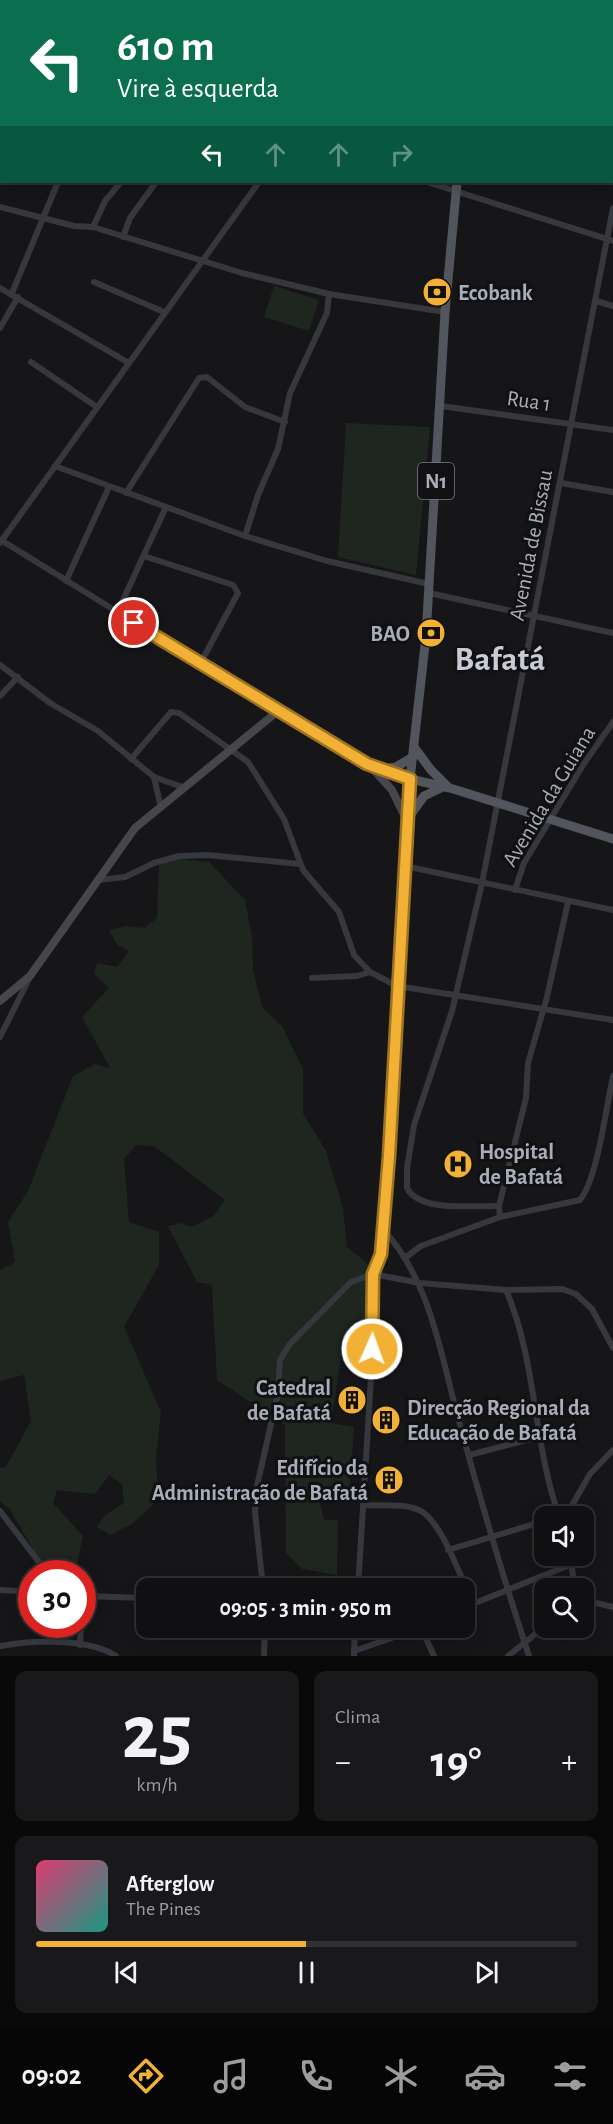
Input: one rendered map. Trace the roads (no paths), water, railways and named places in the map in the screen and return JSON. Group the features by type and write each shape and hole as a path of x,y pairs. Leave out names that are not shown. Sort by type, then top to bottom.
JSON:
{"main road":[{"name":"N1","path":"410,779 429,589 445,312 456,187"},
{"path":"383,769 396,767 413,752 446,788"},
{"path":"410,779 613,839"},
{"path":"408,820 424,796 446,788"}],"street":[{"path":"12,293 57,183"},
{"path":"93,227 105,201 120,183"},
{"path":"123,237 130,218 155,183"},
{"path":"258,183 0,541 367,764 410,779 397,986 393,1106 381,1254 373,1274 374,1329 359,1578"},
{"path":"433,183 456,187 610,240"},
{"path":"0,207 43,219 93,227 227,269 330,294 445,312"},
{"name":"Avenida de Bissau","path":"498,1206 430,1204 418,1201 407,1188 407,1168 414,1125 436,1065 456,994 482,883 596,301 610,240 613,208"},
{"path":"94,282 164,312"},
{"path":"0,288 129,363"},
{"path":"245,536 258,495 278,449 290,393 327,313 330,294"},
{"path":"0,328 18,297"},
{"path":"596,301 613,306"},
{"path":"32,362 97,407"},
{"path":"126,493 132,479 199,378 207,377 245,407 285,422"},
{"name":"Rua 1","path":"441,406 613,430"},
{"path":"55,466 109,488 245,536 327,561 534,618 613,633"},
{"path":"561,483 613,492"},
{"path":"66,581 109,488"},
{"path":"117,613 166,507"},
{"path":"144,556 194,570 233,585 237,589 238,593 232,608 200,664"},
{"path":"0,665 50,703 98,731 154,777 185,788"},
{"path":"0,696 18,677"},
{"path":"0,1037 30,976 135,828 278,711"},
{"path":"131,759 171,712 178,713 249,762 276,803 291,834 300,864 335,907 344,923 354,955 370,972 397,986 544,1007 613,1020"},
{"name":"Avenida da Guiana","path":"515,890 524,863 583,765 613,722"},
{"path":"367,764 392,789 408,820"},
{"path":"154,777 161,808"},
{"path":"97,880 125,877 154,863 179,856 208,855 300,864"},
{"path":"405,866 613,910"},
{"path":"500,1217 498,1206 526,1098 528,1063 544,1007 568,902"},
{"path":"312,978 357,976 370,972"},
{"path":"0,1001 30,976"},
{"path":"406,1257 422,1246 500,1217 580,1200 595,1158 613,1076"},
{"path":"383,1228 406,1257 420,1283 434,1324 468,1455 529,1656"},
{"path":"262,1578 255,1512 257,1486 278,1393 280,1360 289,1345 351,1282 373,1274 420,1283 506,1290 548,1288 576,1294 592,1309 613,1348"},
{"path":"506,1290 528,1368 538,1437 556,1506"},
{"path":"468,1455 538,1437"},
{"path":"572,1506 590,1474 613,1450"},
{"path":"363,1505 420,1510 434,1523 461,1578"},
{"path":"0,1511 37,1560"},
{"path":"448,1550 534,1524"},
{"path":"475,1602 567,1566"},
{"path":"0,1590 18,1592"},
{"path":"96,1596 136,1598"},
{"path":"594,1602 613,1607"},
{"path":"508,1656 534,1635"},
{"path":"80,1638 80,1645"},
{"path":"264,1656 265,1638"},
{"path":"355,1638 354,1654 395,1638"},
{"path":"425,1638 434,1656"},
{"path":"0,1646 30,1642 80,1645 103,1649 116,1656"}],"place":[{"name":"Ecobank","path":"437,292"},
{"name":"BAO","path":"431,633"},
{"name":"Hospital de Bafatá","path":"458,1164"},
{"name":"Catedral de Bafatá","path":"352,1400"},
{"name":"Direcção Regional da Educação de Bafatá","path":"386,1420"},
{"name":"Edifício da Administração de Bafatá","path":"389,1480"}],"district":[{"name":"Bafatá","path":"500,658"}]}
